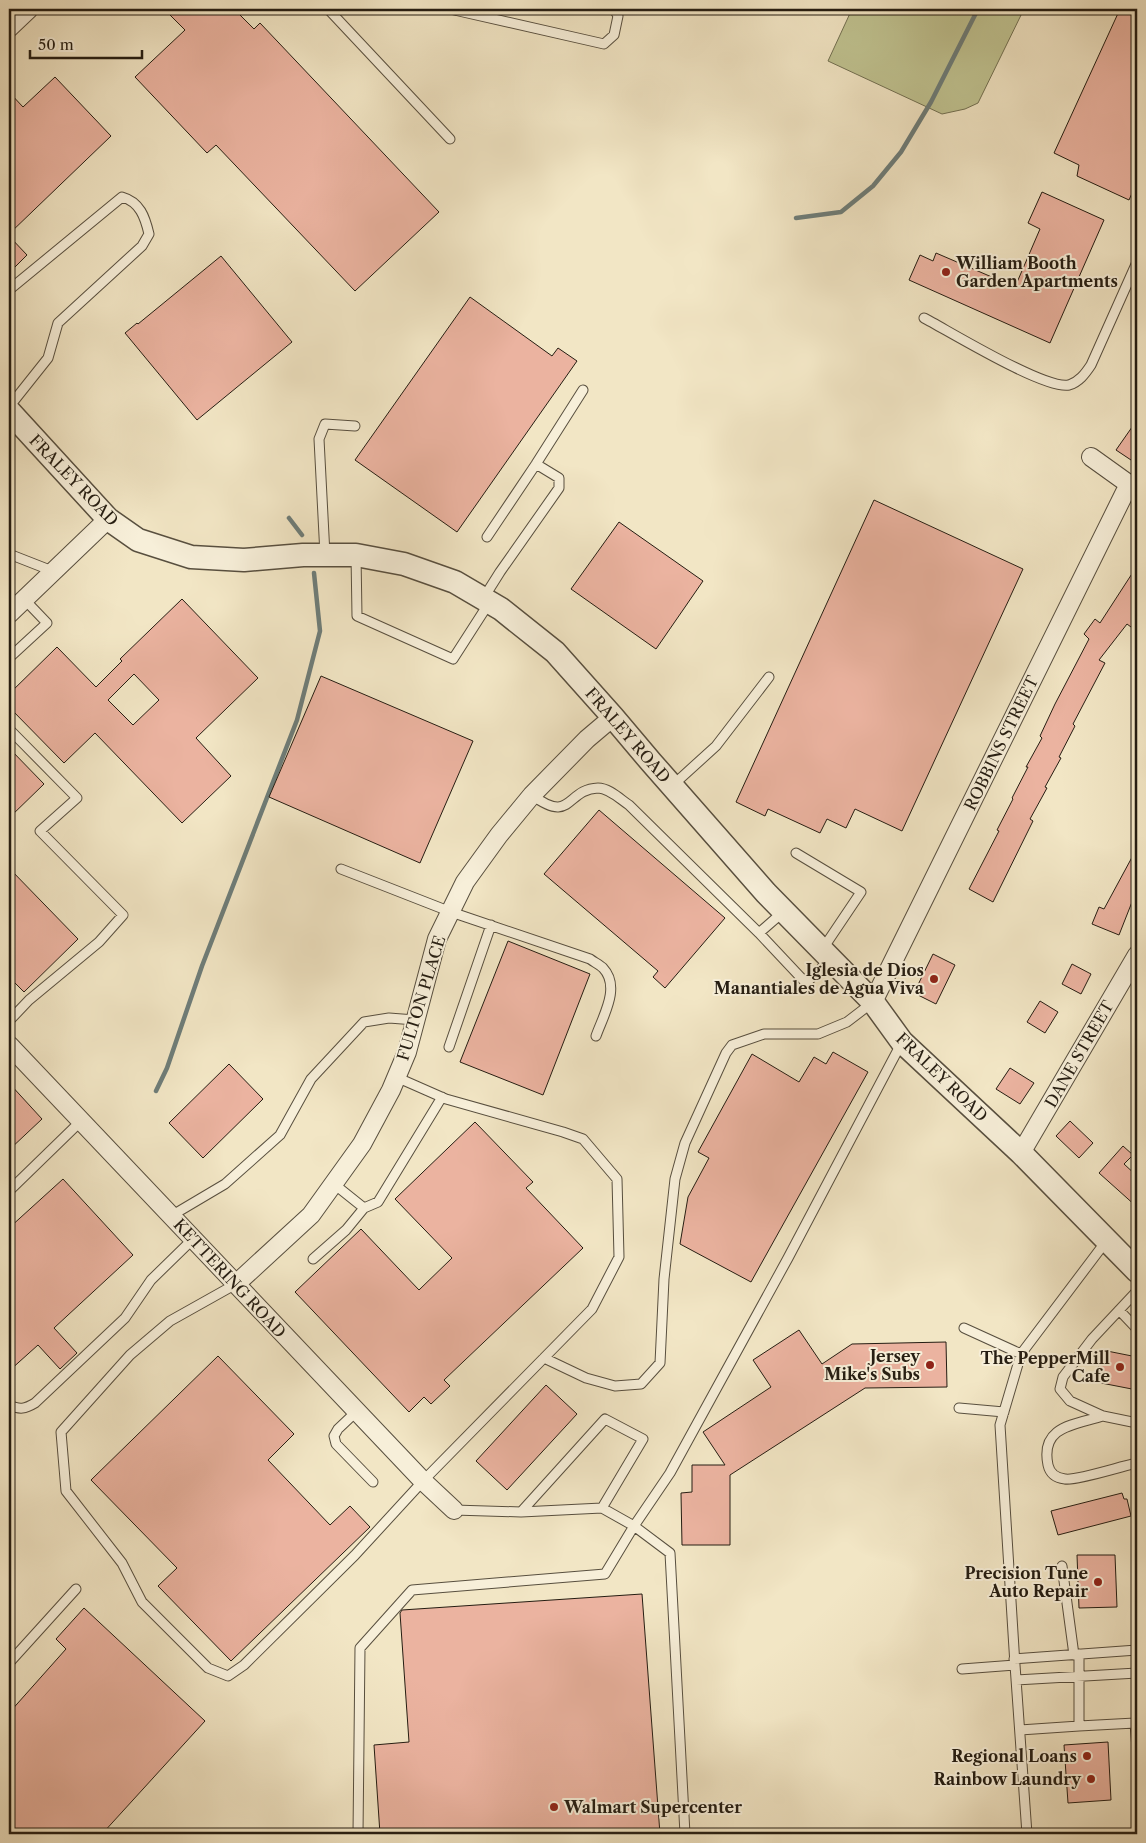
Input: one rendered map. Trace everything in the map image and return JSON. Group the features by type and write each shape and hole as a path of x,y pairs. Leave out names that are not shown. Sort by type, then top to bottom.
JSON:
{"street":[{"path":"9,28 29,9"},
{"name":"FRALEY ROAD","path":"9,411 108,519 138,540 190,557 244,560 303,555 356,555 404,564 455,582 501,609 555,652 614,716 672,786 783,911 873,1002 902,1042 1021,1154 1137,1271"},
{"path":"1091,457 1133,487"},
{"name":"ROBBINS STREET","path":"873,1002 1133,487"},
{"path":"9,614 108,519"},
{"name":"FULTON PLACE","path":"236,1284 311,1215 362,1144 406,1052 437,939 466,882 499,835 532,795 587,739 614,716"},
{"name":"DANE STREET","path":"1021,1154 1137,955"},
{"name":"KETTERING ROAD","path":"10,1048 194,1239 423,1482 454,1510"}],"lane":[{"path":"328,9 450,140"},
{"path":"450,9 604,44 614,34 618,16 614,9"},
{"path":"9,290 122,197 132,200 145,215 149,234 142,246 58,323 48,358 9,407"},
{"path":"924,318 1014,367 1051,383 1068,385 1082,378 1091,365 1137,262"},
{"path":"487,536 583,390"},
{"path":"325,555 319,439 325,424 355,426"},
{"path":"356,555 357,616 453,659 500,572 559,488 559,478 536,464"},
{"path":"9,554 54,572"},
{"path":"9,658 46,623 24,600"},
{"path":"672,786 716,746 769,677"},
{"path":"9,729 78,798 40,831 123,914 99,942 29,1000 9,1021"},
{"path":"532,795 545,805 556,808 568,804 585,791 599,788 611,792 629,805 759,933 806,983 827,955 861,892 796,852"},
{"path":"341,869 451,912 590,959 604,969 612,983 612,992 596,1036"},
{"path":"759,933 783,911"},
{"path":"449,1047 491,925"},
{"path":"544,1358 586,1378 615,1386 641,1384 660,1364 664,1279 675,1178 685,1143 726,1053 732,1045 764,1034 818,1034 847,1022 873,1002"},
{"path":"171,1216 225,1184 280,1135 311,1079 364,1022 389,1018 415,1020"},
{"path":"358,1834 360,1648 412,1590 605,1574 634,1526 670,1473 788,1258 902,1042"},
{"path":"236,1284 164,1326 130,1355 61,1432 66,1491 122,1563 142,1602 208,1668 228,1676 244,1665 314,1597 592,1309 620,1258 616,1179 583,1139 442,1097 396,1076"},
{"path":"313,1259 346,1230 364,1208 378,1202 442,1097"},
{"path":"9,1191 81,1121"},
{"path":"334,1184 364,1208"},
{"path":"9,1405 25,1409 35,1403 125,1318 151,1280 194,1239"},
{"path":"1027,1834 1014,1662 1000,1425 1021,1354 1107,1240"},
{"path":"1137,1291 1092,1339 1063,1377 1060,1389 1070,1401 1103,1416 1137,1423"},
{"path":"1119,1310 1137,1329"},
{"path":"964,1328 1021,1354"},
{"path":"959,1408 1004,1412"},
{"path":"357,1411 338,1429 334,1436 336,1444 373,1482"},
{"path":"1103,1416 1054,1433 1050,1441 1047,1457 1049,1469 1055,1476 1066,1480 1133,1464"},
{"path":"521,1512 605,1419 643,1439 602,1508"},
{"path":"454,1510 521,1512 602,1508 634,1526 670,1553 685,1834"},
{"path":"1062,1566 1080,1676 1079,1726"},
{"path":"9,1663 76,1589"},
{"path":"962,1669 1076,1654 1137,1650"},
{"path":"1016,1680 1137,1673"},
{"path":"1020,1730 1135,1723 1137,1749"}],"green space":[{"path":"852,9 1024,9 978,103 965,109 942,114 828,61"}],"building":[{"path":"164,9 234,9 254,29 260,23 439,212 355,291 216,145 207,153 135,77 185,30"},
{"path":"1120,9 1137,9 1137,182 1129,200 1077,176 1079,165 1054,153"},
{"path":"55,77 111,136 9,234 9,92 23,107"},
{"name":"William Booth Garden Apartments","path":"1042,192 1104,220 1050,343 909,280 920,255 933,261 936,253 1015,287 1040,229 1028,223"},
{"path":"9,236 27,255 9,273"},
{"path":"221,256 292,342 197,420 125,333"},
{"path":"470,297 552,356 558,348 577,361 457,532 355,460"},
{"path":"1137,420 1137,464 1116,450"},
{"path":"874,500 1023,569 902,831 855,809 846,828 827,819 820,833 768,809 765,816 736,802"},
{"path":"619,522 703,581 656,649 571,589"},
{"path":"1137,566 1137,618 1131,627 1127,624 1099,660 1105,663 1073,724 1075,726 1059,757 1061,758 1030,819 1033,821 993,902 969,889 999,831 997,830 1028,767 1026,767 1042,738 1040,736 1055,704 1089,639 1084,634 1095,619 1100,623"},
{"path":"182,599 258,678 196,738 231,776 182,823 95,733 64,763 9,707 9,694 57,647 96,687 122,661 120,659","holes":["134,674 159,700 133,725 108,700"]},
{"path":"321,676 473,741 420,863 269,797"},
{"path":"9,748 44,784 9,818"},
{"path":"599,810 725,918 665,988 653,977 658,971 544,874"},
{"path":"1137,848 1137,904 1132,902 1119,935 1092,924 1099,907 1104,909"},
{"path":"9,868 78,939 24,992 9,977"},
{"path":"508,941 590,974 543,1095 460,1062"},
{"name":"Iglesia de Dios Manantiales de Agua Viva","path":"933,954 955,965 936,1004 914,993"},
{"path":"1072,964 1091,974 1081,994 1062,984"},
{"path":"1040,1001 1058,1012 1045,1033 1027,1022"},
{"path":"833,1052 868,1072 751,1282 680,1244 688,1197 709,1158 698,1152 752,1054 799,1082 814,1057 826,1064"},
{"path":"229,1064 263,1099 203,1158 169,1123"},
{"path":"1010,1068 1034,1083 1020,1104 996,1089"},
{"path":"9,1083 42,1119 9,1150"},
{"path":"1070,1121 1093,1143 1079,1158 1056,1136"},
{"path":"475,1122 533,1182 526,1188 583,1248 444,1380 450,1386 431,1404 424,1397 409,1412 295,1292 361,1229 419,1290 452,1258 395,1199"},
{"path":"1123,1146 1133,1155 1124,1164 1137,1176 1137,1207 1099,1173"},
{"path":"63,1179 133,1255 54,1328 77,1353 60,1369 38,1345 9,1371 9,1228"},
{"path":"799,1330 822,1364 852,1344 946,1342 947,1387 865,1388 730,1475 730,1545 682,1545 681,1493 692,1492 692,1465 725,1465 703,1432 771,1387 753,1360"},
{"path":"1102,1350 1137,1357 1137,1390 1096,1382"},
{"path":"218,1356 294,1434 268,1460 330,1525 350,1506 370,1527 231,1661 158,1586 177,1568 91,1480"},
{"path":"546,1385 577,1414 507,1490 476,1461"},
{"path":"1122,1493 1124,1499 1127,1499 1131,1516 1058,1535 1051,1511"},
{"path":"1077,1555 1115,1555 1117,1607 1079,1608"},
{"path":"642,1594 660,1834 380,1834 374,1745 409,1742 400,1613 402,1610"},
{"path":"84,1608 205,1721 102,1834 9,1834 9,1713 66,1649 56,1639"},
{"path":"1108,1742 1111,1800 1068,1803 1064,1745"}],"waterway":[{"path":"796,218 841,212 873,186 901,152 931,102 978,9"},
{"path":"289,518 302,535"},
{"path":"156,1091 167,1068 202,966 297,720 320,631 314,573"}],"place":[{"name":"William Booth Garden Apartments","path":"946,272"},
{"name":"Iglesia de Dios Manantiales de Agua Viva","path":"934,979"},
{"name":"Jersey Mike's Subs","path":"930,1365"},
{"name":"The PepperMill Cafe","path":"1120,1367"},
{"name":"Precision Tune Auto Repair","path":"1098,1582"},
{"name":"Regional Loans","path":"1087,1756"},
{"name":"Rainbow Laundry","path":"1091,1779"},
{"name":"Walmart Supercenter","path":"554,1807"}]}
